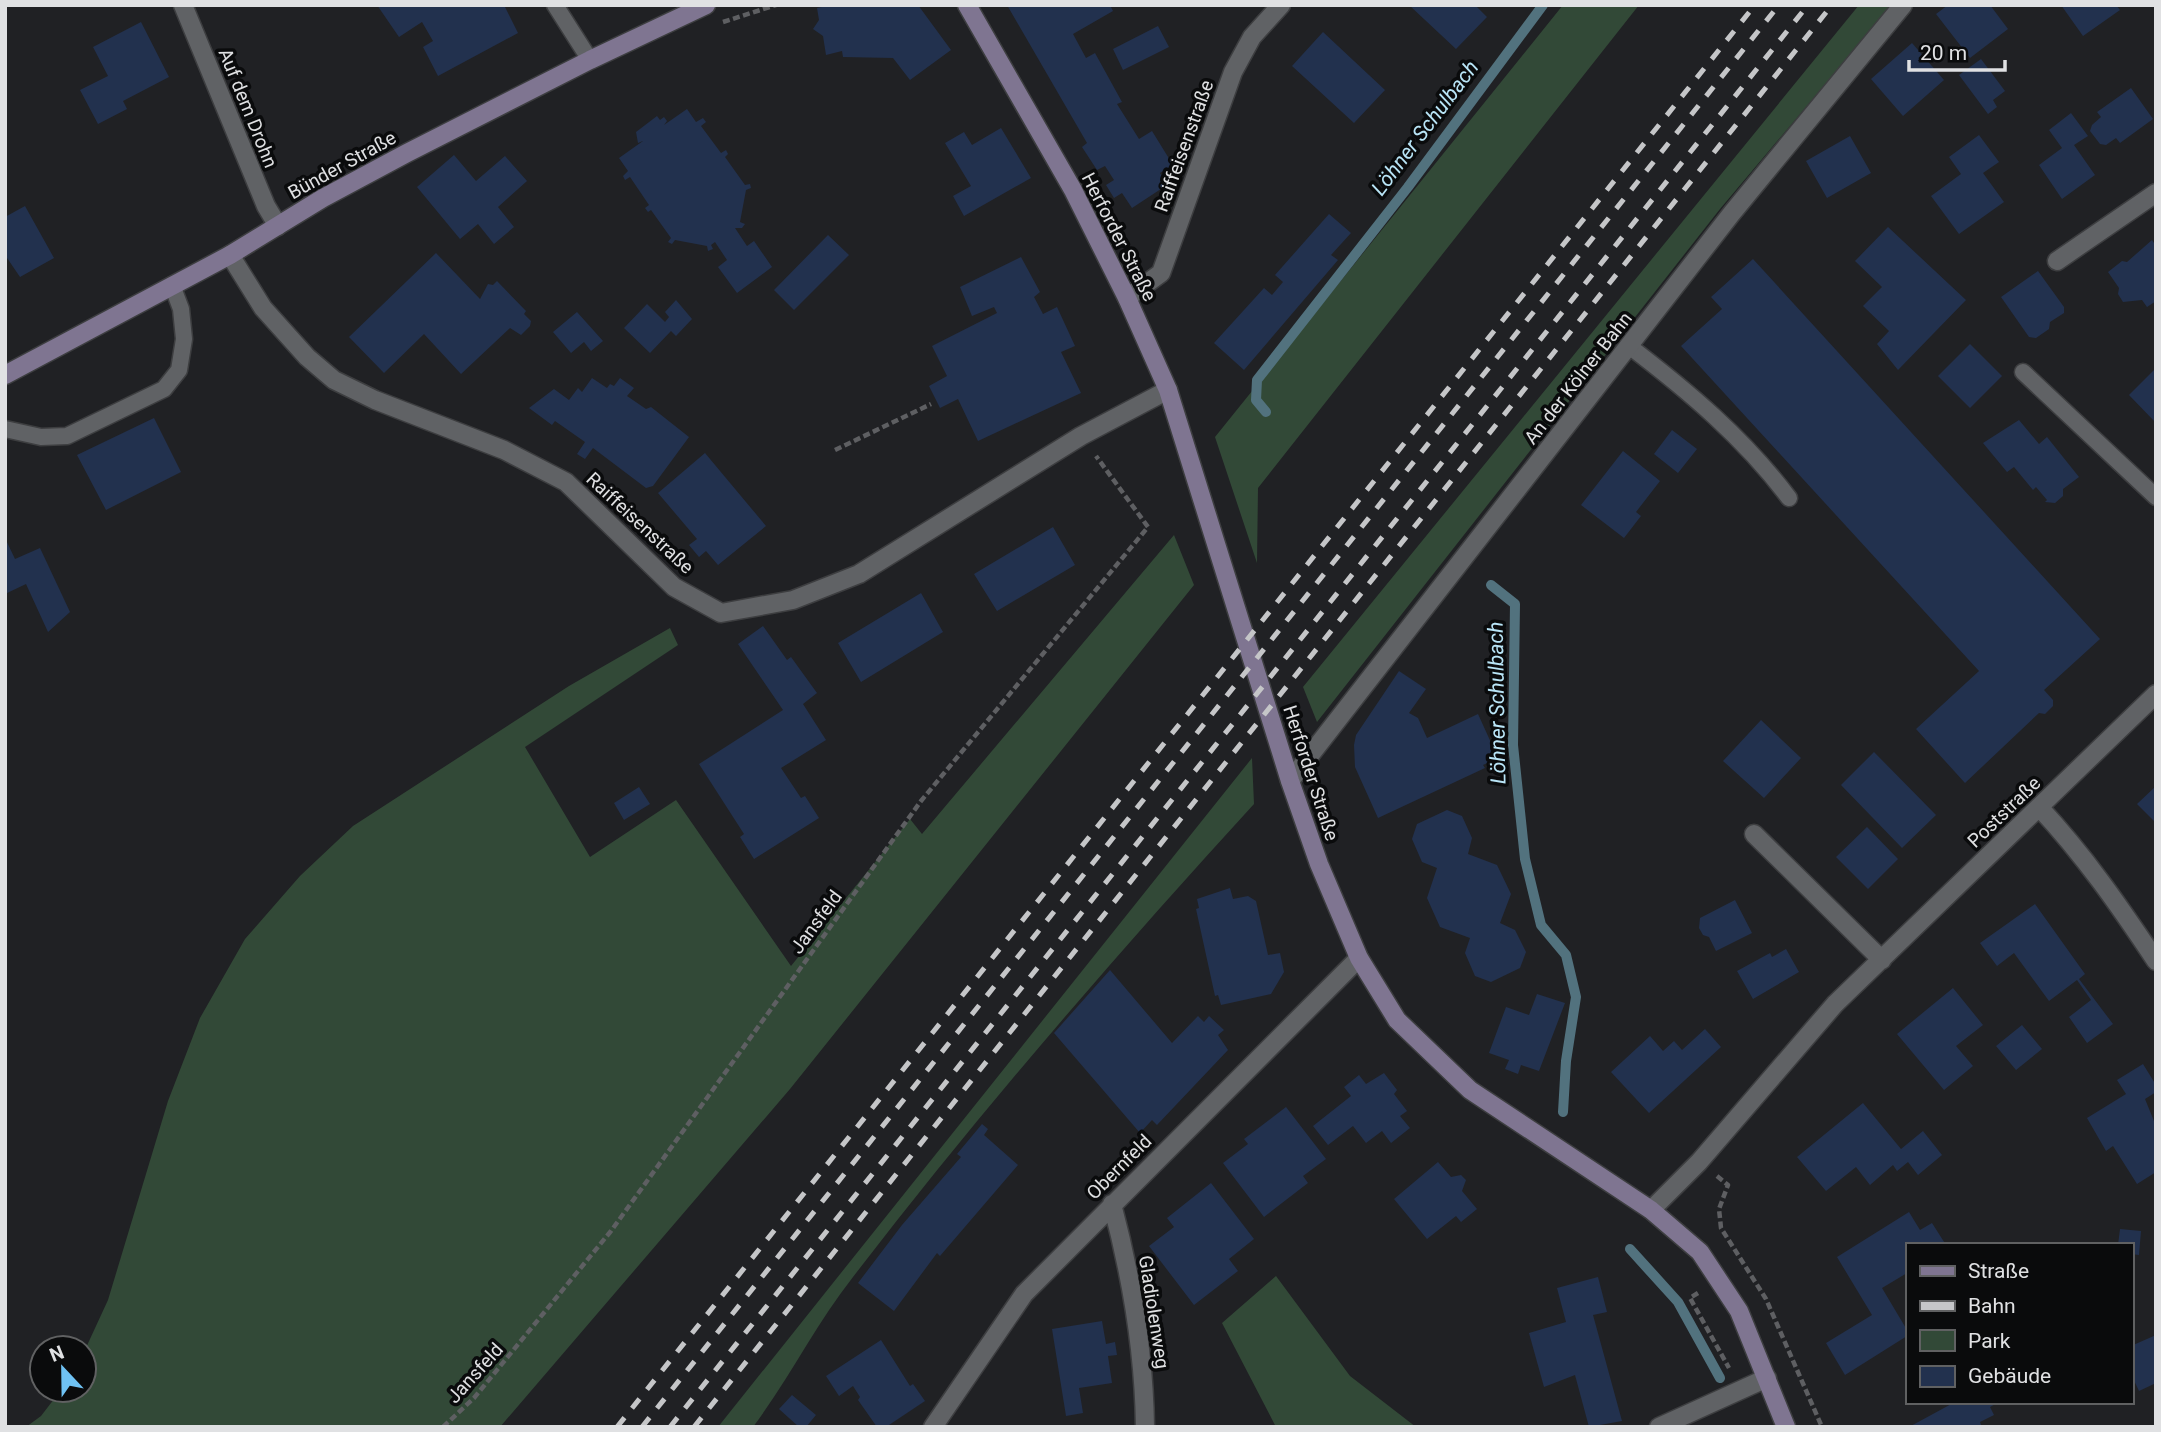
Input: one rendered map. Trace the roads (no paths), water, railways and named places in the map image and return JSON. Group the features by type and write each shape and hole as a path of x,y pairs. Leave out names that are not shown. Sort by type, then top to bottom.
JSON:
{"main road":[{"name":"Bünder Straße","path":"5,376 230,254 394,160 590,60 706,5"},
{"name":"Herforder Straße","path":"967,5 1073,190 1127,298 1168,390 1290,781 1319,864 1359,958 1397,1020 1470,1090 1651,1210 1700,1252 1739,1311 1786,1427"}],"street":[{"name":"Auf dem Drohn","path":"183,5 266,206 278,226"},
{"name":"Raiffeisenstraße","path":"1127,298 1161,273 1233,72 1252,37 1281,5"},
{"name":"An der Kölner Bahn","path":"1290,781 1732,213 1903,5"},
{"path":"2057,261 2156,193"},
{"name":"Raiffeisenstraße","path":"230,254 263,308 307,358 334,380 375,400 504,450 566,482 674,587 721,613 793,600 859,574 1081,436 1168,390"},
{"name":"Poststraße","path":"1651,1210 1699,1162 1835,1004 2156,694"},
{"path":"2039,807 2072,842 2113,896 2156,961"},
{"path":"1754,834 1882,960"},
{"name":"Obernfeld","path":"933,1427 1024,1294 1359,958"},
{"name":"Gladiolenweg","path":"1112,1205 1122,1241 1144,1389 1145,1427"},
{"path":"1659,1427 1767,1378"}],"lane":[{"path":"555,5 590,60"},
{"path":"5,429 41,437 67,436 164,389 179,370 184,339 181,309 172,285"},
{"path":"1629,346 1693,395 1738,439 1789,498"},
{"path":"2023,372 2156,497"}],"waterway":[{"name":"Löhner Schulbach","path":"1266,412 1256,400 1257,380 1408,187 1543,5"},
{"name":"Löhner Schulbach","path":"1491,585 1515,604 1513,745 1525,859 1541,925 1566,955 1576,997 1566,1061 1563,1112"},
{"path":"1630,1249 1678,1302 1720,1378"}],"railway":[{"path":"617,1427 1755,5"},
{"path":"642,1427 1779,5"},
{"path":"670,1427 1808,5"},
{"path":"694,1427 1832,5"}]}
